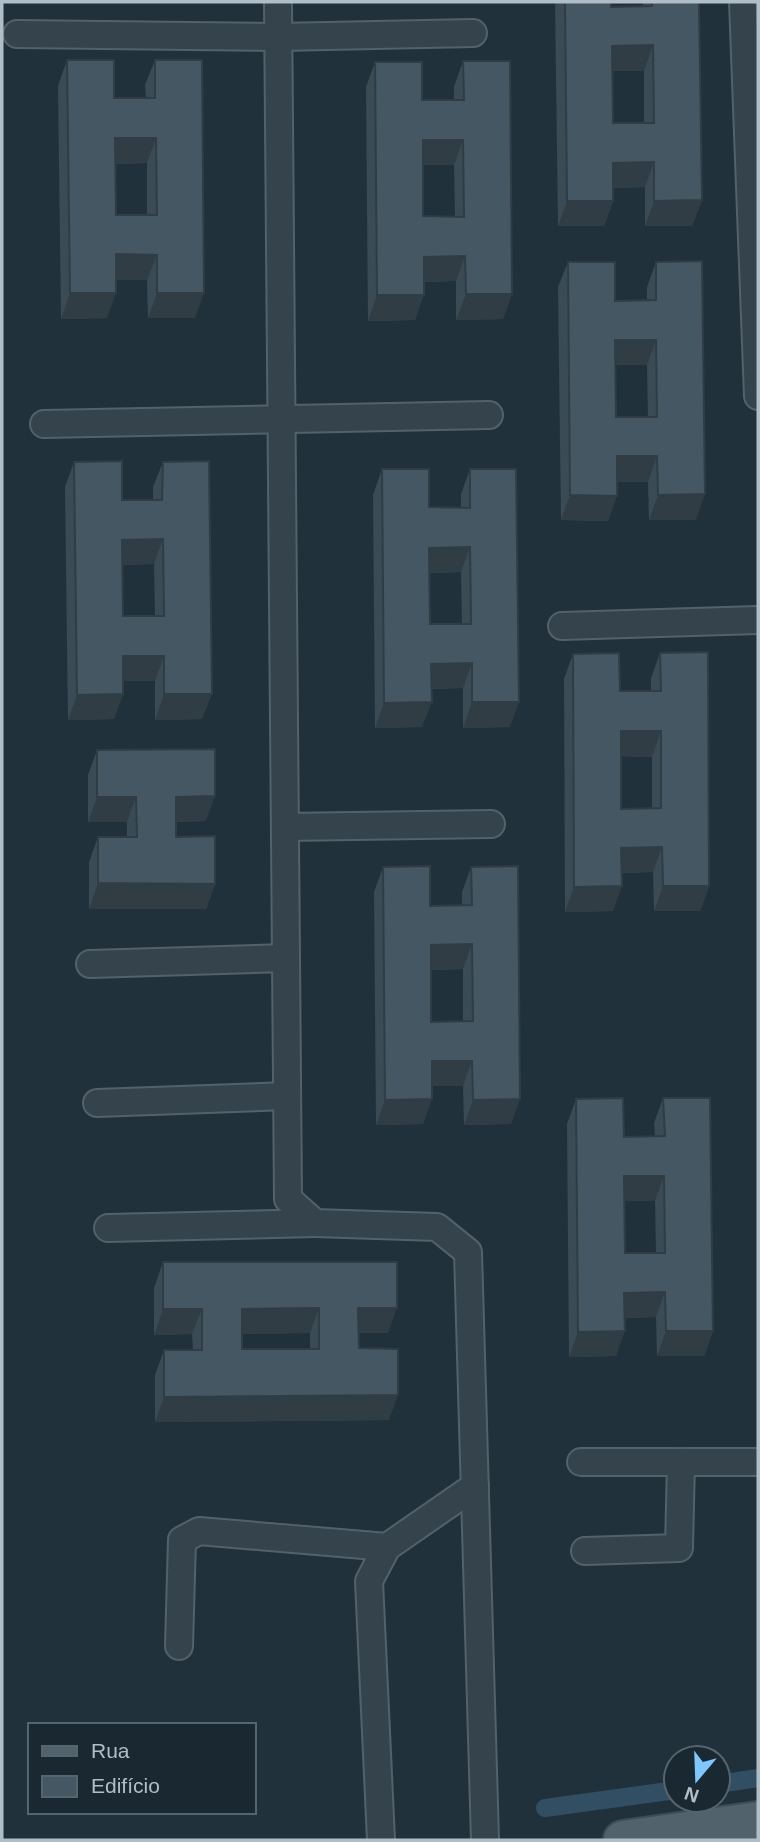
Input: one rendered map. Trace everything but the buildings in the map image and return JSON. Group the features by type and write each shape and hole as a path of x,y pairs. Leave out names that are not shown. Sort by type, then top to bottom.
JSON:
{"main road":[{"path":"623,1840 758,1821"}],"lane":[{"path":"278,2 288,1199 315,1223"},
{"path":"744,2 758,396"},
{"path":"17,34 278,37 473,33"},
{"path":"44,424 489,415"},
{"path":"562,626 758,620"},
{"path":"285,827 491,824"},
{"path":"90,964 286,958"},
{"path":"97,1103 287,1096"},
{"path":"108,1228 315,1223 437,1227 468,1252 485,1840"},
{"path":"581,1462 758,1462"},
{"path":"585,1551 679,1548 681,1462"},
{"path":"381,1840 369,1581 387,1547 475,1486"},
{"path":"179,1646 182,1540 199,1531 387,1547"}],"waterway":[{"path":"732,1782 758,1778"},
{"path":"545,1808 662,1792"}]}
